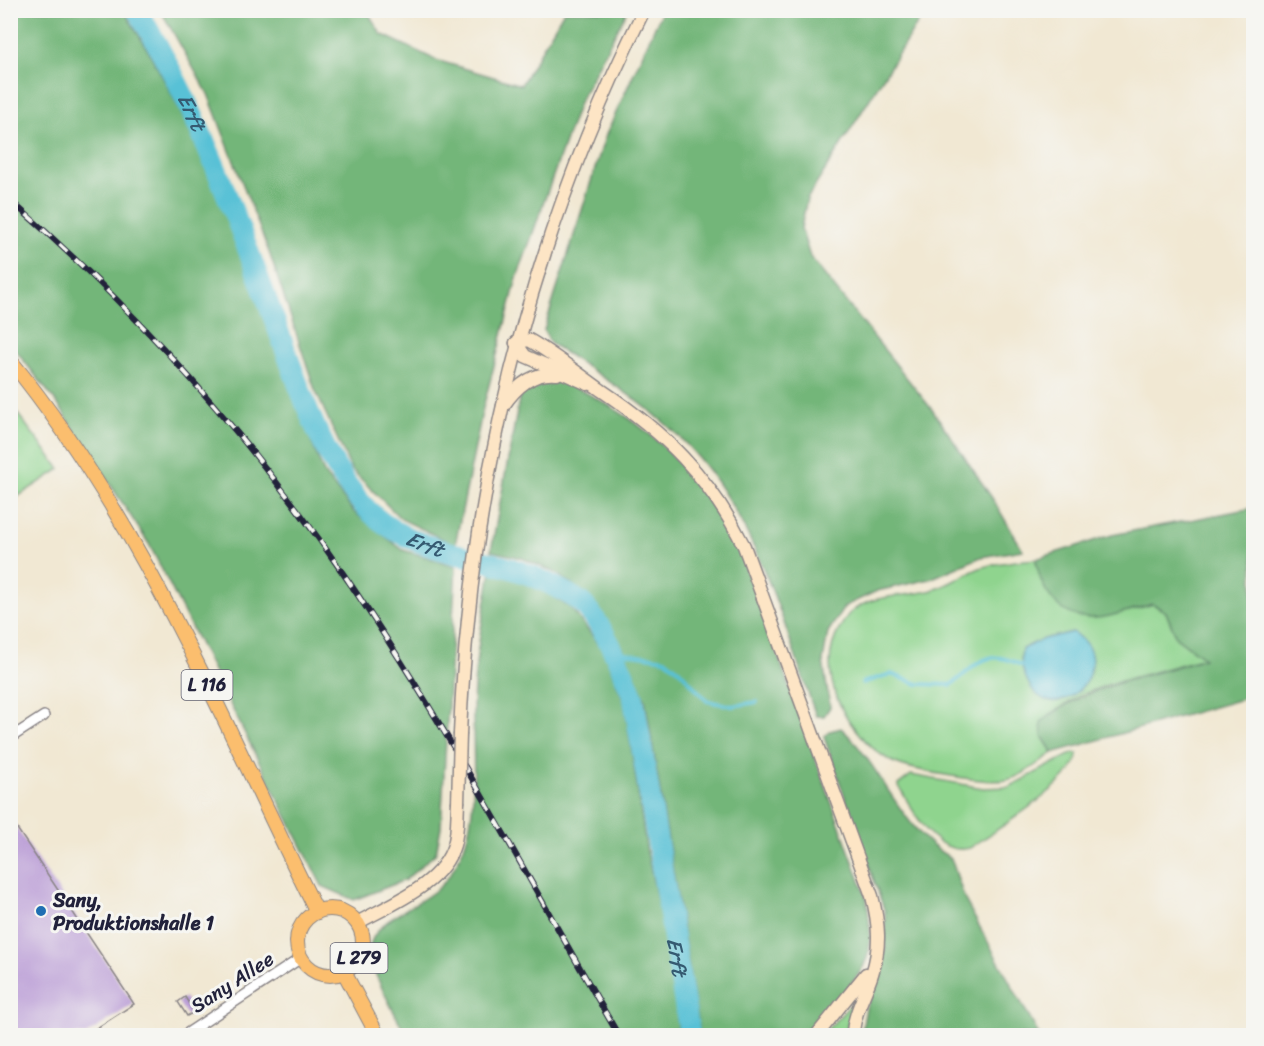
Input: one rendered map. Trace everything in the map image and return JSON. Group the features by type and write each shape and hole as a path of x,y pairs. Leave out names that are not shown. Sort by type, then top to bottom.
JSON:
{"main road":[{"path":"516,343 556,218 582,147 644,10"},
{"path":"516,343 529,340 557,356 600,389 641,416 682,453 714,494 744,546 873,896 879,926 877,954 858,1009 853,1035"},
{"path":"516,343 525,356 561,375 600,389"},
{"name":"L 279","path":"357,923 417,888 443,867 454,843 467,613 483,498 516,343"},
{"name":"L 116","path":"10,360 84,459 137,547 197,663 317,912"},
{"path":"500,410 512,394 529,380 546,373 561,375"},
{"name":"L 279","path":"339,911 357,923 362,934 360,956 344,972 325,975 307,966 301,958 298,937 308,918 317,912 339,911"},
{"path":"816,1035 861,982 877,954"},
{"name":"L 279","path":"344,972 378,1035"}],"street":[{"path":"10,738 44,716"},
{"name":"Sany Allee","path":"183,1035 301,958"}],"green space":[{"path":"12,10 124,11 156,65 211,178 324,473 354,512 403,550 456,566 441,827 436,853 405,880 354,900 322,886 149,544 59,406 11,344"},
{"path":"161,11 367,11 381,34 436,60 521,85 564,11 627,11 580,100 517,278 483,408 455,545 401,519 351,469 315,390 270,255 208,94"},
{"path":"662,11 925,11 807,199 801,228 810,257 934,412 992,498 1023,550 981,557 930,579 877,591 845,606 828,632 823,661 830,707 824,716 816,716 766,574 750,539 712,475 688,446 657,417 622,390 550,343 544,330 605,137"},
{"path":"556,379 616,410 664,447 703,492 739,549 867,900 870,942 862,969 845,992 816,1023 809,1035 700,1035 645,699 622,646 588,596 554,572 522,558 491,551 520,395 539,382"},
{"path":"10,404 60,469 11,501 10,501"},
{"path":"1253,508 1253,696 1053,753 1042,736 1041,722 1059,709 1099,690 1204,658 1176,637 1166,612 1153,604 1096,618 1077,616 1067,612 1052,599 1046,590 1036,559 1112,535"},
{"path":"1036,559 1037,567 1129,611 1153,604 1166,612 1176,637 1204,658 1107,685 1081,695 1049,715 1042,736 1053,753 1024,773 1006,780 982,780 928,772 898,764 874,749 848,719 832,683 830,665 832,646 847,616 859,606 869,602 933,590 983,567","holes":["1073,632 1081,640 1091,657 1091,672 1081,688 1072,696 1021,659 1022,649 1043,639"]},
{"path":"491,570 533,584 571,608 602,648 624,701 647,852 670,960 679,1035 406,1035 374,970 369,953 371,942 377,932 385,923 441,886 458,861 468,832 472,813 474,770 475,672"},
{"path":"841,728 868,760 919,832 934,847 951,858 965,900 1039,1035 861,1035 866,1008 885,950 885,912 824,737 830,731"},
{"path":"1073,753 1078,754 1074,765 1049,792 970,848 957,849 945,846 935,839 918,819 898,785 911,775 983,788 1009,787"},
{"path":"856,999 846,1035 821,1036"}],"water":[{"path":"1073,632 1087,645 1092,658 1090,672 1084,684 1074,694 1062,700 1049,701 1037,695 1027,680 1022,665 1022,649 1043,639"}],"building":[{"name":"Sany, Produktionshalle 1","path":"10,818 134,1004 86,1035 10,1035"},
{"path":"185,997 194,1012 187,1016 178,1002"}],"waterway":[{"name":"Erft","path":"137,10 178,83 196,121 244,238 299,388 319,435 343,479 358,499 379,520 402,535 427,545 532,576 578,600 592,615 606,637 633,696 690,1036"},
{"path":"613,651 665,659 680,671 707,701 732,706 757,702"},
{"path":"862,683 891,674 918,684 951,685 983,660 999,658 1021,665"}],"railway":[{"path":"10,200 104,287 149,333 234,429 312,530 385,637 455,749 619,1036"}],"place":[{"name":"Sany, Produktionshalle 1","path":"41,911"}]}
